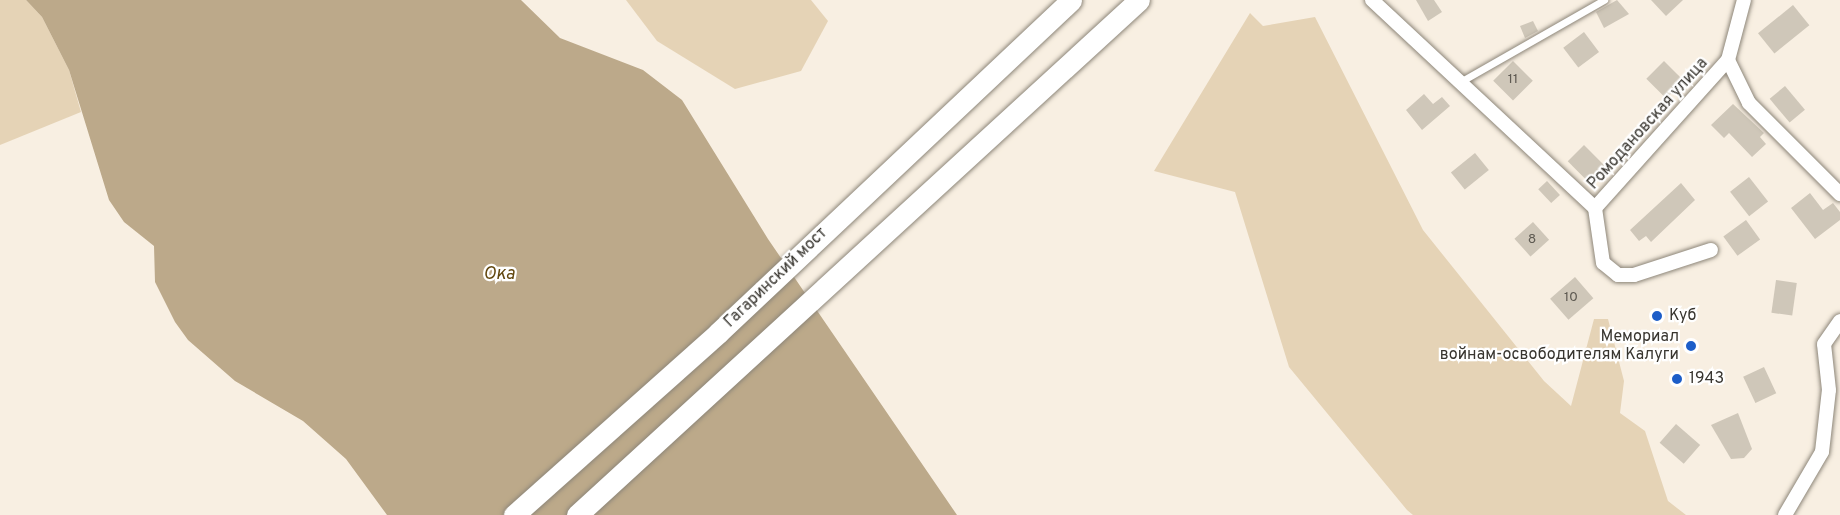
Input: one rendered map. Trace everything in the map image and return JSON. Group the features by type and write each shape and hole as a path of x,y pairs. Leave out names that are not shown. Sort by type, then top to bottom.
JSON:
{"main road":[{"name":"Гагаринский мост","path":"514,515 718,333 1071,0"},
{"path":"577,515 738,372 1139,0"}],"street":[{"name":"Ромодановская улица","path":"1372,0 1595,208 1603,263 1618,275 1634,275 1711,250"},
{"path":"1728,60 1744,0"},
{"name":"Ромодановская улица","path":"1595,208 1728,60 1749,103 1840,194"},
{"path":"1785,515 1822,452 1829,390 1824,344 1840,321"}],"lane":[{"path":"1460,82 1604,0"}],"shaded area":[{"path":"0,0 26,0 42,17 69,70 81,112 0,145"},
{"path":"626,0 811,0 828,21 801,71 735,89 657,41"},
{"path":"1250,13 1263,26 1315,17 1423,230 1544,381 1571,406 1594,319 1608,319 1624,381 1620,413 1645,431 1668,501 1686,515 1413,515 1407,510 1289,367 1235,192 1154,171"}],"water":[{"name":"Ока","path":"26,0 521,0 560,38 643,70 682,100 768,239 957,515 387,515 346,459 303,421 235,381 188,340 175,322 155,282 154,246 124,222 109,200 69,70 42,17"}],"building":[{"path":"1416,0 1434,0 1442,12 1428,21"},
{"path":"1617,0 1629,14 1604,28 1596,12"},
{"path":"1651,0 1683,0 1666,16"},
{"path":"1793,5 1809,25 1774,54 1758,33"},
{"path":"1533,21 1538,31 1525,38 1520,26"},
{"path":"1584,32 1599,52 1578,68 1563,48"},
{"path":"1513,61 1533,81 1513,101 1493,81"},
{"path":"1664,61 1684,81 1666,98 1646,79"},
{"path":"1785,86 1805,110 1790,123 1770,99"},
{"path":"1424,94 1433,104 1442,97 1450,106 1422,130 1406,110"},
{"path":"1733,104 1764,133 1760,137 1766,144 1752,157 1729,133 1724,138 1711,125"},
{"path":"1584,145 1606,167 1590,183 1568,161"},
{"path":"1475,153 1489,170 1465,190 1451,173"},
{"path":"1749,177 1768,201 1749,216 1730,192"},
{"path":"1547,181 1560,195 1551,203 1538,189"},
{"path":"1681,183 1695,200 1651,242 1646,236 1639,241 1630,230"},
{"path":"1810,193 1823,210 1833,203 1840,212 1840,220 1815,239 1791,208"},
{"path":"1746,220 1760,239 1737,256 1723,236"},
{"path":"1533,222 1549,240 1530,257 1514,239"},
{"path":"1575,277 1593,298 1568,320 1550,299"},
{"path":"1776,280 1797,283 1792,316 1771,313"},
{"path":"1764,367 1776,393 1755,403 1743,377"},
{"path":"1738,413 1752,449 1744,458 1731,459 1711,425"},
{"path":"1676,424 1700,445 1684,464 1660,443"}],"place":[{"name":"Куб","path":"1657,316"},
{"name":"Мемориал войнам-освободителям Калуги","path":"1691,346"},
{"name":"1943","path":"1677,379"}]}
